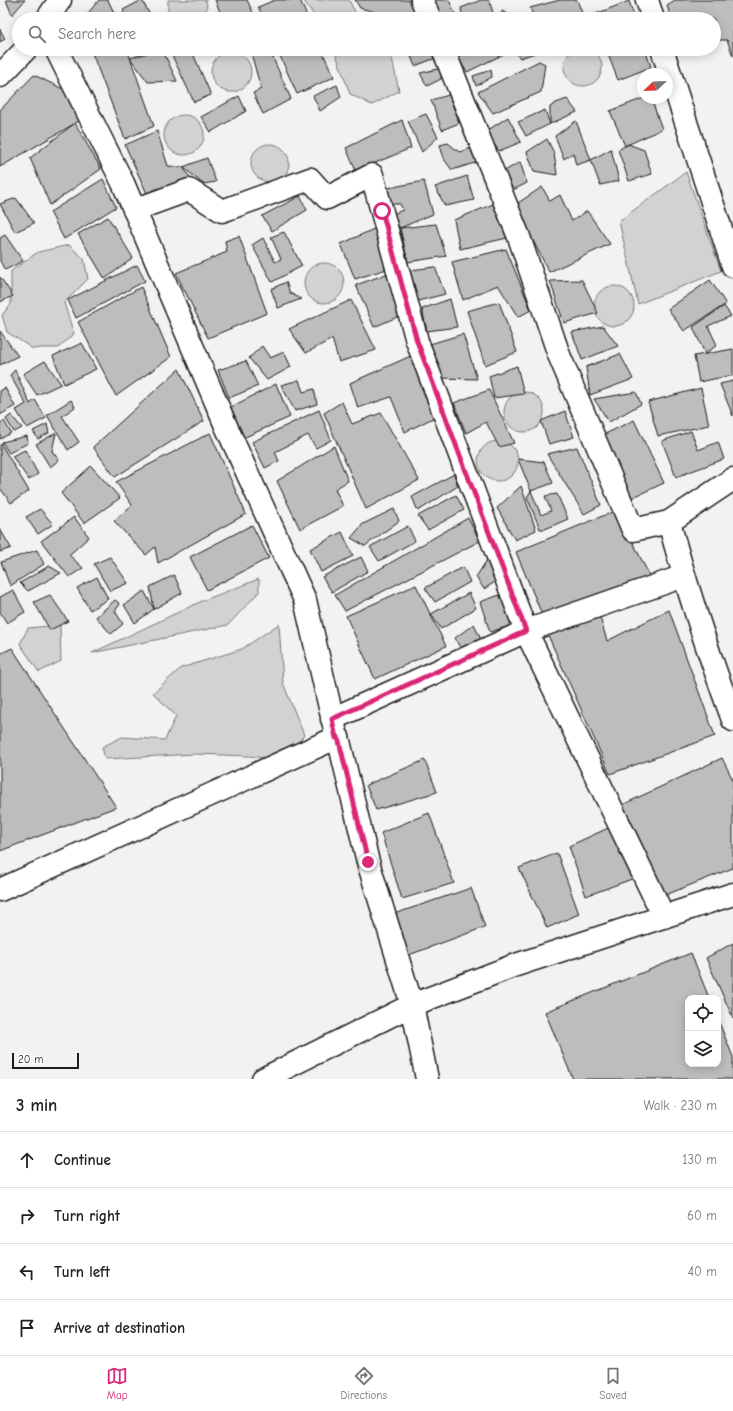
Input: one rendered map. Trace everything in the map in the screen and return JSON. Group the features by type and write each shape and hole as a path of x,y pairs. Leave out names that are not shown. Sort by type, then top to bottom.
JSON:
{"street":[{"path":"52,12 60,0"},
{"path":"422,0 427,12"},
{"path":"647,0 651,12"},
{"path":"0,76 19,56"},
{"path":"60,56 123,183 226,426 305,600 334,728 338,737 368,862 412,1005 427,1079"},
{"path":"446,56 519,237 559,355 633,530 669,522 733,479"},
{"path":"664,56 733,266"},
{"path":"134,210 189,190 222,212 310,180 327,198 372,175 417,341 526,631 664,917"},
{"path":"669,522 684,576 713,666 733,720"},
{"path":"0,890 334,728 526,631 684,576"},
{"path":"263,1079 412,1005 513,966 733,894"}],"shaded area":[{"path":"168,0 206,0 207,5 205,12 168,11"},
{"path":"303,0 349,0 355,12 312,12"},
{"path":"220,56 242,56 247,61 250,68 250,76 245,86 231,92 217,86 211,72 215,61"},
{"path":"336,56 392,56 399,91 372,105 350,94"},
{"path":"567,56 599,56 602,63 602,71 599,78 594,83 587,86 579,86 572,83 567,78 564,71 564,63"},
{"path":"184,115 198,121 204,135 198,149 184,155 170,149 164,135 170,121"},
{"path":"266,144 274,144 284,149 288,156 288,170 284,177 274,182 266,182 256,177 254,174 251,167 251,159 256,149 259,147"},
{"path":"686,172 721,271 638,304 619,221"},
{"path":"69,245 84,259 88,279 64,303 74,334 58,348 33,349 7,332 2,315 11,304 11,271 38,252"},
{"path":"324,263 338,269 344,283 338,297 324,303 310,297 304,283 310,269"},
{"path":"614,286 628,292 634,306 628,320 614,326 600,320 594,306 600,292"},
{"path":"524,392 538,398 544,412 538,426 524,432 510,426 504,412 510,398"},
{"path":"498,441 512,447 518,461 512,475 498,481 484,475 478,461 484,447"},
{"path":"259,579 259,592 228,625 92,653 202,601"},
{"path":"279,624 283,683 304,735 285,761 249,756 195,754 105,759 102,747 122,737 165,740 176,716 153,693 181,668 242,649"},
{"path":"60,625 61,661 39,672 20,644 28,628"}],"building":[{"path":"6,0 25,0 15,12 12,12 12,15"},
{"path":"99,0 108,0 114,12 89,12"},
{"path":"142,0 148,12 124,12 123,10"},
{"path":"215,0 247,0 253,12 220,12"},
{"path":"275,0 300,0 305,12 260,12 258,7"},
{"path":"355,0 413,0 418,12 375,12 360,8"},
{"path":"433,0 449,0 454,12 438,12"},
{"path":"481,0 489,0 493,12 462,12 461,8"},
{"path":"560,0 577,0 582,12 532,12 530,8"},
{"path":"675,0 733,0 733,56 727,40 721,40 721,12 669,12 667,5"},
{"path":"629,1 633,12 601,12"},
{"path":"0,29 5,39 0,42"},
{"path":"93,56 129,56 154,126 125,139"},
{"path":"137,56 165,56 177,81 148,82 130,58"},
{"path":"172,56 194,56 211,95 194,102"},
{"path":"252,56 272,56 291,99 263,114 253,93 261,89"},
{"path":"280,56 324,56 334,77 297,94"},
{"path":"411,56 438,56 438,57 415,66"},
{"path":"456,56 500,56 467,72"},
{"path":"609,56 647,56 651,67 637,68 637,73 618,80"},
{"path":"539,61 545,64 541,92 493,113 478,92"},
{"path":"442,68 441,79 427,86 420,73"},
{"path":"491,70 492,77 476,86 473,76"},
{"path":"34,75 63,89 79,121 0,167 0,110"},
{"path":"337,85 341,97 320,111 313,96"},
{"path":"449,95 459,123 442,130 431,100"},
{"path":"239,96 246,111 211,132 201,117"},
{"path":"567,99 577,112 550,124 550,107"},
{"path":"637,101 637,104 653,104 662,129 625,146 610,111"},
{"path":"545,110 550,124 526,136 518,122"},
{"path":"426,114 438,137 422,152 408,121"},
{"path":"508,117 521,142 499,151 485,132"},
{"path":"402,120 411,148 356,171 346,148"},
{"path":"576,121 591,160 576,165 573,153 564,159 555,136"},
{"path":"75,123 101,169 50,205 30,158"},
{"path":"157,131 168,166 183,167 192,181 149,198 125,145"},
{"path":"547,139 554,153 557,175 534,171 527,152"},
{"path":"448,143 459,152 472,148 481,161 452,170 444,159 440,145"},
{"path":"628,144 644,150 652,174 629,181 618,150"},
{"path":"611,149 619,181 600,185 591,160"},
{"path":"207,158 216,182 203,184 183,167"},
{"path":"520,162 527,183 511,191 503,172"},
{"path":"467,176 474,200 445,206 435,187"},
{"path":"103,179 116,207 64,239 50,212"},
{"path":"424,181 433,214 400,228 390,215 403,210 400,204 386,204 383,189"},
{"path":"542,187 550,201 560,195 572,221 587,211 610,244 549,272 515,205"},
{"path":"300,196 307,210 272,231 262,216"},
{"path":"16,198 34,223 15,232 0,204"},
{"path":"496,203 507,238 460,249 454,220"},
{"path":"108,217 133,258 105,279 78,234"},
{"path":"436,224 446,256 408,262 400,228"},
{"path":"376,228 396,266 355,279 341,244"},
{"path":"284,232 302,266 272,282 252,245 263,238 275,262 281,259 271,237"},
{"path":"5,235 23,261 5,270 0,261 0,238"},
{"path":"239,236 267,313 208,338 176,273 227,252 225,241"},
{"path":"506,249 531,310 518,317 498,285 463,300 452,262"},
{"path":"137,265 145,281 76,318 68,300"},
{"path":"435,267 445,294 418,301 410,270"},
{"path":"389,273 402,315 374,327 356,285"},
{"path":"0,277 13,296 0,302"},
{"path":"582,280 598,313 564,323 550,281"},
{"path":"710,280 726,304 684,331 668,309"},
{"path":"286,282 290,293 301,299 278,308 271,289"},
{"path":"141,287 171,357 116,396 78,322"},
{"path":"450,299 457,327 427,331 422,309"},
{"path":"351,300 376,350 339,362 332,339 306,353 289,329"},
{"path":"499,302 517,352 485,365 467,311"},
{"path":"724,306 731,316 708,326 717,345 705,354 693,327"},
{"path":"603,326 618,346 582,360 572,332"},
{"path":"0,331 18,356 0,365"},
{"path":"463,334 477,379 440,378 430,344"},
{"path":"82,343 96,369 64,384 53,356"},
{"path":"262,346 270,358 284,352 291,367 267,380 249,358"},
{"path":"733,349 733,375 699,382 694,356"},
{"path":"620,354 633,379 590,395 586,367"},
{"path":"413,355 443,413 405,432 391,397 358,408 350,383"},
{"path":"45,361 61,384 37,395 23,374"},
{"path":"246,361 258,386 229,398 218,370"},
{"path":"517,366 524,394 494,398 489,376"},
{"path":"179,369 204,421 115,477 93,447"},
{"path":"15,370 30,404 35,400 46,418 27,428 16,410 26,404 10,375"},
{"path":"299,380 303,392 314,389 317,404 295,411 281,385"},
{"path":"733,381 733,416 720,384"},
{"path":"276,384 290,417 243,438 231,407"},
{"path":"5,388 15,406 0,415 0,391"},
{"path":"701,388 709,425 658,436 648,402"},
{"path":"489,390 514,443 499,447 486,422 466,433 454,403"},
{"path":"636,392 641,404 609,422 594,399"},
{"path":"71,400 75,407 62,416 79,442 68,450 47,415"},
{"path":"342,402 352,424 381,413 419,480 366,509 324,413"},
{"path":"319,410 331,440 316,448 308,435 275,452 279,461 265,468 252,442"},
{"path":"565,411 574,437 549,444 541,421"},
{"path":"11,415 22,428 14,432 6,419"},
{"path":"634,420 664,483 629,499 599,437"},
{"path":"4,421 11,433 0,439 0,423"},
{"path":"47,424 49,433 38,439 33,431"},
{"path":"691,431 698,450 718,442 724,459 676,477 662,441"},
{"path":"56,433 52,451 59,460 50,467 36,444"},
{"path":"210,433 246,514 158,563 155,547 146,555 114,521 132,505 116,482"},
{"path":"27,436 28,443 9,453 2,442"},
{"path":"1,444 29,491 11,503 0,488"},
{"path":"334,446 348,481 335,489 343,506 300,529 277,481"},
{"path":"577,447 601,505 584,514 547,454"},
{"path":"25,450 38,474 29,480 12,456"},
{"path":"518,459 544,462 553,483 531,491"},
{"path":"91,466 120,498 84,523 61,493"},
{"path":"454,474 458,486 418,511 412,497"},
{"path":"521,486 536,530 515,540 497,508"},
{"path":"531,491 541,515 551,511 545,496 557,494 568,519 545,529 540,529 527,497"},
{"path":"456,495 464,510 428,530 418,516"},
{"path":"40,509 53,524 38,534 26,517"},
{"path":"394,509 399,521 365,546 351,538 363,524"},
{"path":"617,510 650,577 546,624 516,552"},
{"path":"74,517 89,537 69,555 83,568 69,577 41,541"},
{"path":"468,518 480,541 345,611 335,595"},
{"path":"252,525 269,558 207,590 190,557"},
{"path":"408,526 415,541 379,561 370,547"},
{"path":"0,529 11,548 0,552"},
{"path":"342,532 353,556 321,572 310,549"},
{"path":"37,550 44,564 10,586 1,562"},
{"path":"110,557 128,583 110,591 94,564"},
{"path":"361,557 368,571 332,592 322,577"},
{"path":"487,560 498,580 484,589 476,577"},
{"path":"49,566 61,573 28,591 20,583"},
{"path":"463,567 470,582 435,602 425,588"},
{"path":"174,575 182,593 154,609 150,587"},
{"path":"97,577 108,599 90,610 77,588"},
{"path":"416,585 446,646 375,679 346,616"},
{"path":"13,590 25,612 7,623 0,612 0,597"},
{"path":"144,591 154,609 135,623 124,605"},
{"path":"508,592 519,623 490,632 480,602"},
{"path":"469,593 476,608 441,629 431,614"},
{"path":"50,595 68,621 50,630 34,602"},
{"path":"115,600 120,604 115,611 123,624 111,634 96,617"},
{"path":"669,610 715,736 610,774 547,633 599,614 607,641"},
{"path":"474,624 482,642 462,652 455,638"},
{"path":"12,648 116,807 0,851 0,654"},
{"path":"722,758 733,780 733,868 663,896 620,806"},
{"path":"425,760 437,792 376,810 366,785"},
{"path":"429,813 454,883 402,899 381,833"},
{"path":"617,824 648,873 586,896 569,846"},
{"path":"557,853 579,914 547,928 519,868"},
{"path":"471,888 485,927 406,956 394,914"},
{"path":"733,943 733,1018 706,958"},
{"path":"691,953 708,995 685,995 685,1067 721,1067 721,1027 733,1057 733,1079 573,1079 545,1012"}],"route":[{"path":"368,862 338,737 336,738 332,719 526,631 417,341 382,211"}]}
